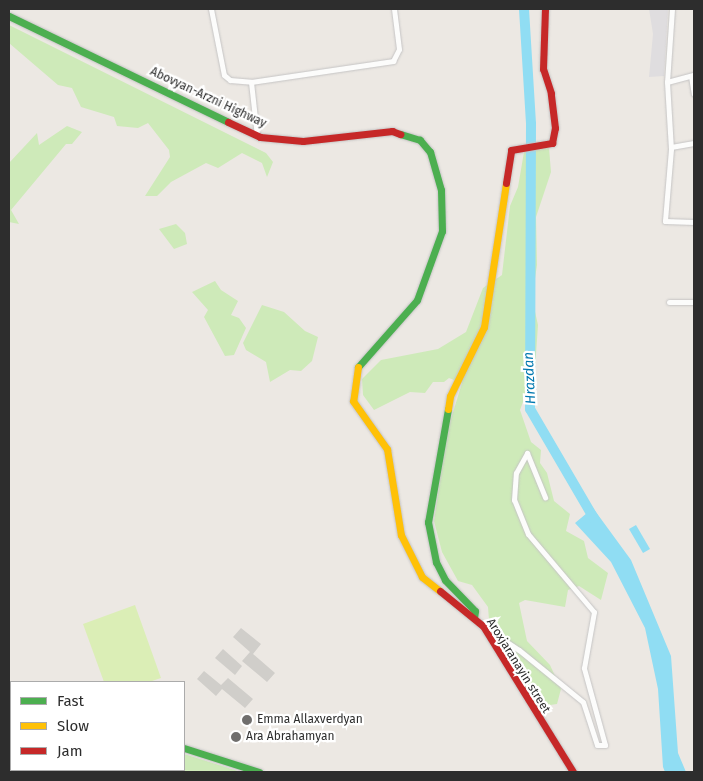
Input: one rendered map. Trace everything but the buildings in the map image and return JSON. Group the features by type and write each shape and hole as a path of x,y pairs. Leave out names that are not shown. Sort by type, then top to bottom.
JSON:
{"main road":[{"path":"474,618 475,611 445,580 436,562 428,522 450,396 484,327 511,150 552,143 556,128 551,93 543,69 545,9"},
{"name":"Abovyan-Arzni Highway","path":"9,16 257,136 304,141 392,131 420,140 430,152 444,212 442,231 417,300"},
{"name":"Aroxjaranayin street","path":"417,300 360,362 354,380 353,401 387,449 401,535 422,577 474,618 491,640 573,772"},
{"path":"185,748 258,772"}],"street":[{"path":"211,9 224,75 230,80 252,82 393,61 399,49 394,9"},
{"path":"672,9 667,82 671,147 665,221 694,222"},
{"path":"667,82 692,75 694,94"},
{"path":"252,82 257,136"},
{"path":"671,147 694,143"},
{"path":"669,302 694,302"},
{"path":"491,640 504,640 519,650 583,702 597,744 605,745 584,668 594,612 528,534 514,500 516,473 527,453 545,497"}],"shaded area":[{"path":"649,9 668,9 664,76 649,77 653,34"}],"green space":[{"path":"9,25 266,153 273,162 267,177 262,163 242,153 218,168 206,163 171,182 157,196 145,196 170,157 169,150 148,123 138,128 117,126 114,117 81,107 72,88 58,85 9,43"},
{"path":"67,126 82,132 72,144 66,144 11,210 19,224 9,222 9,163 37,133 39,145"},
{"path":"543,147 549,148 551,172 536,217 537,265 532,298 538,325 535,369 520,410 531,442 541,450 540,463 547,473 554,501 570,514 566,531 584,541 588,558 608,573 601,600 579,586 568,590 565,607 525,600 519,603 527,641 550,665 561,689 557,704 550,705 547,714 539,711 507,656 494,623 489,620 488,607 472,585 458,581 442,552 434,521 447,432 462,383 449,378 444,382 433,382 425,393 410,392 374,410 363,395 362,379 381,360 438,349 466,332 483,288 502,275 510,206 518,187 524,152"},
{"path":"176,224 185,233 187,244 174,249 159,229"},
{"path":"215,281 221,290 238,301 231,315 239,318 246,328 234,355 225,356 204,317 208,310 192,292"},
{"path":"262,305 284,312 305,331 318,337 312,361 301,371 290,370 270,382 266,362 246,350 243,343"},
{"path":"135,605 161,678 152,681 104,681 83,624"},
{"path":"185,754 241,772 180,771 185,771"}],"water":[{"path":"593,508 631,560 671,656 678,753 686,772 665,772 663,767 658,689 645,628 611,562 575,523"},
{"path":"636,525 650,549 643,553 629,529"}],"waterway":[{"name":"Hrazdan","path":"524,9 531,124 530,409 596,522"}],"traffic: fast":[{"path":"9,16 228,122"},
{"path":"358,367 417,300 442,231 441,190 430,152 420,140 400,134"},
{"path":"448,409 428,522 436,562 445,580 475,611 474,618"},
{"path":"185,748 259,772"}],"traffic: slow":[{"path":"448,409 450,396 484,327 506,183"},
{"path":"358,367 353,401 387,449 401,535 422,577 440,591"}],"traffic: jam":[{"path":"506,183 511,150 552,143 555,128 551,93 543,69 545,9"},
{"path":"228,122 260,137 303,141 392,131 400,134"},
{"path":"440,591 483,626 573,772"}],"place":[{"name":"Emma Allaxverdyan","path":"247,720"},
{"name":"Ara Abrahamyan","path":"236,737"}]}
